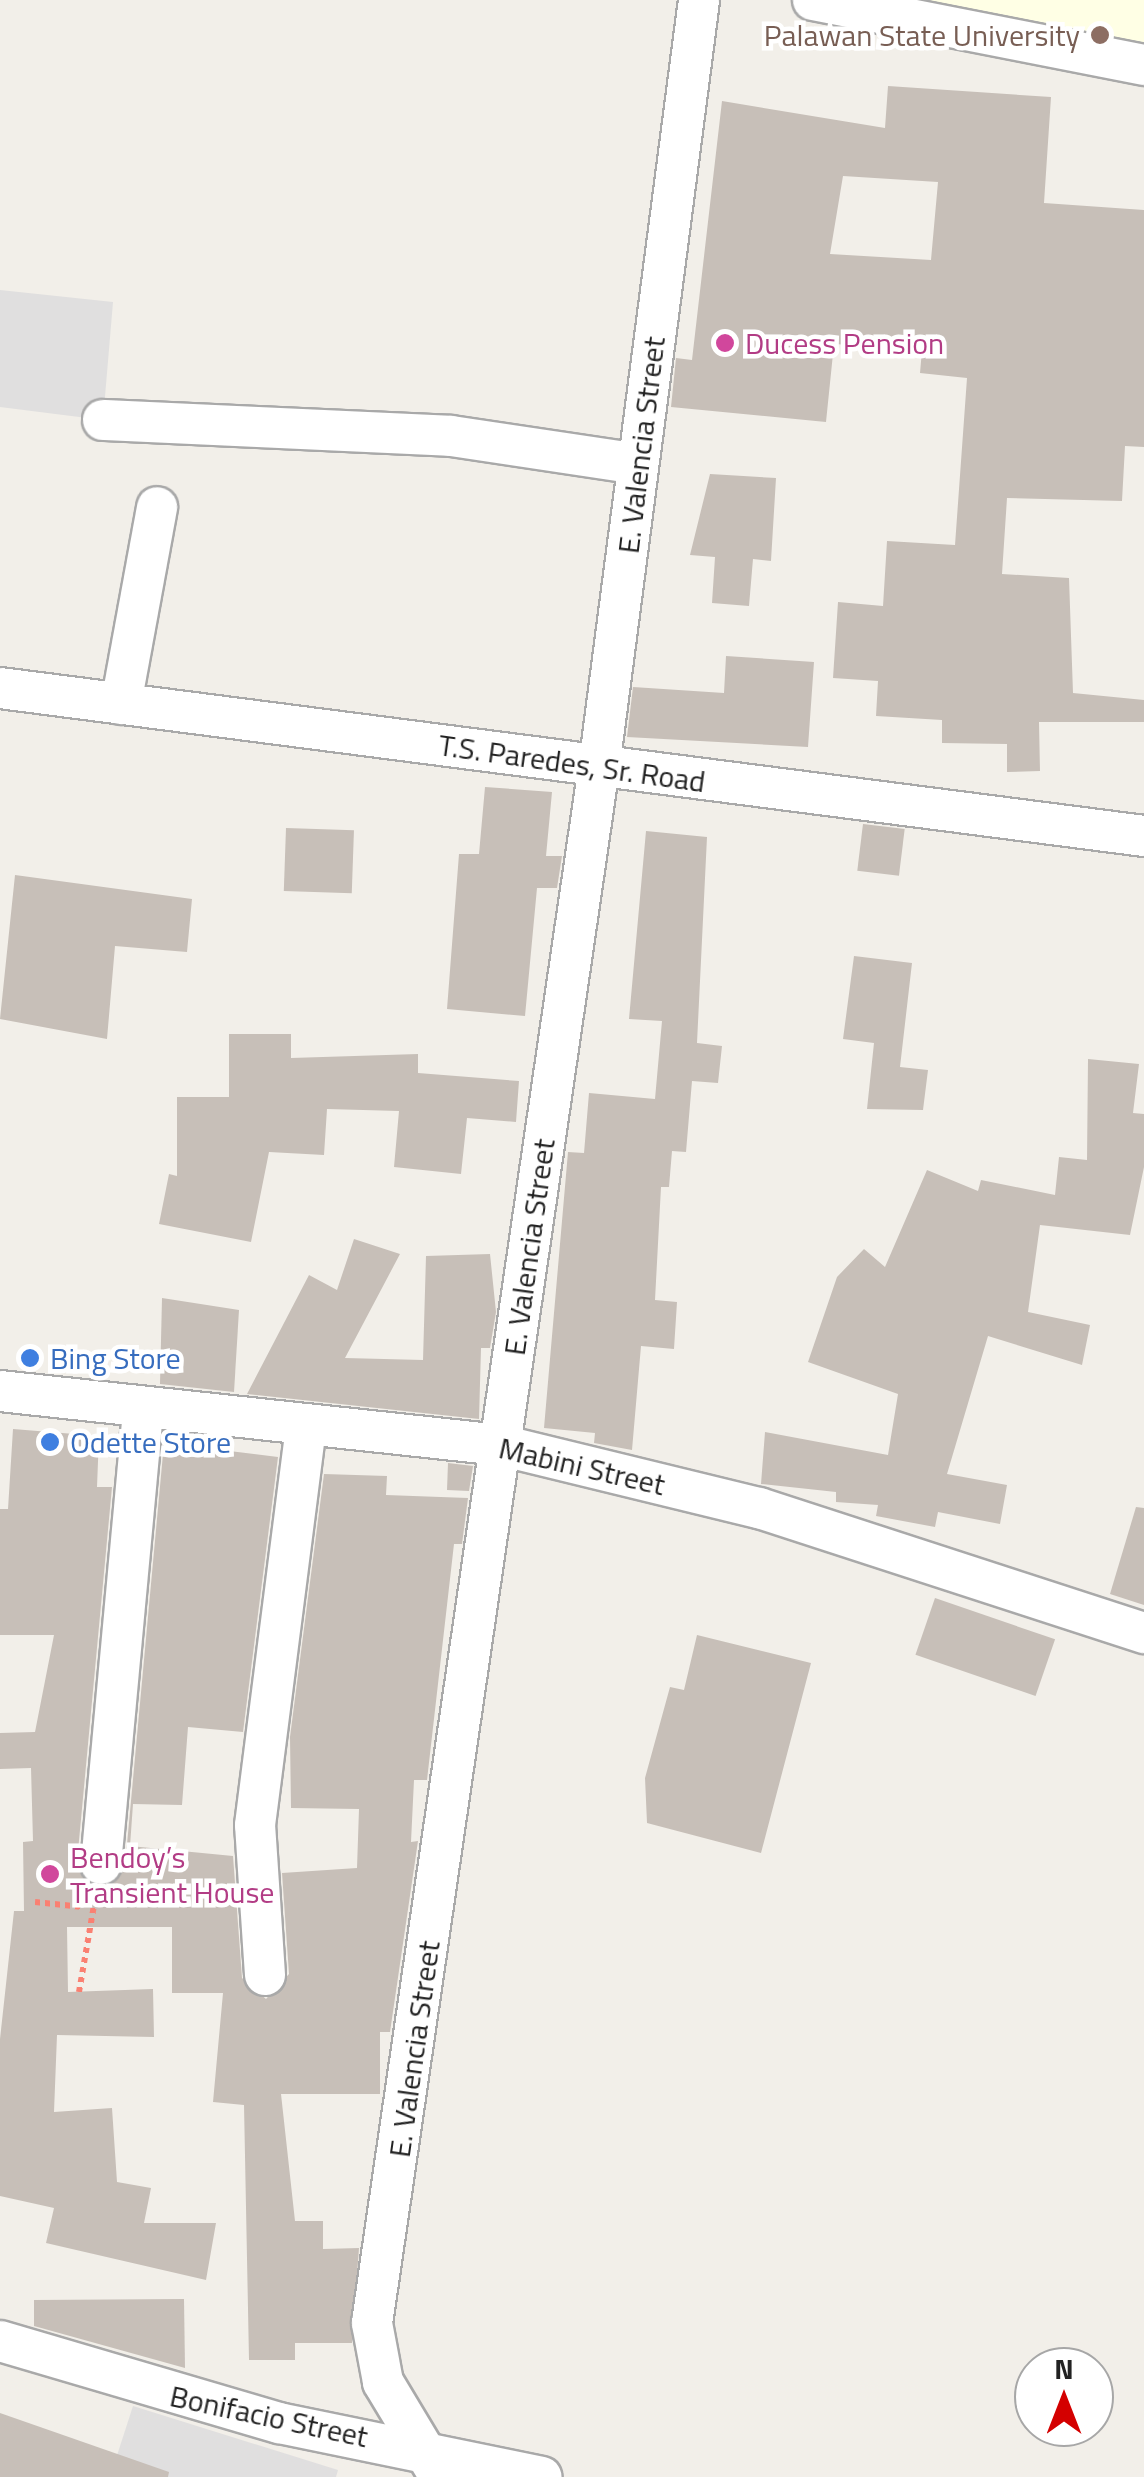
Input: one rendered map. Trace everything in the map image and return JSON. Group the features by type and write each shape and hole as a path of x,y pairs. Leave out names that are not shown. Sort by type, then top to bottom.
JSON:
{"street":[{"name":"E. Valencia Street","path":"429,2462 383,2382 372,2323 599,768 699,0"},
{"path":"813,0 1144,65"},
{"path":"104,420 451,436 638,464"},
{"path":"122,704 157,507"},
{"name":"T.S. Paredes, Sr. Road","path":"0,688 1144,836"},
{"name":"Mabini Street","path":"0,1390 500,1446 759,1508 1144,1632"},
{"path":"101,1864 143,1409"},
{"path":"265,1975 255,1825 306,1427"},
{"name":"Bonifacio Street","path":"0,2341 429,2462 542,2477"}],"path":[{"path":"79,1992 101,1864"},
{"path":"35,1902 83,1906"}],"shaded area":[{"name":"Palawan State University","path":"845,0 1144,0 1144,50"},
{"path":"0,290 113,302 103,420 0,407"},
{"path":"133,2406 338,2470 336,2477 110,2477"}],"building":[{"path":"888,86 1051,97 1044,203 1144,210 1144,447 1125,446 1122,501 1007,498 1002,574 1069,578 1073,693 1144,700 1144,722 1039,722 1040,771 1007,772 1007,744 942,743 942,720 876,716 878,681 833,678 838,602 883,606 887,541 955,545 967,378 920,373 922,350 834,344 826,422 671,407 676,358 692,360 722,101 885,128","holes":["843,176 938,182 931,260 830,254"]},
{"path":"710,474 776,478 771,561 753,559 749,606 712,603 715,557 690,555"},
{"path":"726,656 814,662 808,747 627,737 633,687 724,693"},
{"path":"485,787 552,792 546,856 562,856 557,888 537,888 525,1016 447,1009 459,854 479,854"},
{"path":"863,824 905,829 899,876 857,871"},
{"path":"286,828 354,830 352,893 284,891"},
{"path":"646,831 707,837 697,1043 722,1046 718,1083 692,1081 686,1152 672,1151 669,1187 661,1187 655,1300 677,1302 674,1349 641,1346 632,1450 594,1443 595,1433 544,1428 568,1152 584,1153 589,1093 655,1099 662,1021 629,1019"},
{"path":"15,875 192,899 187,952 115,946 107,1039 0,1019"},
{"path":"854,956 912,963 900,1067 928,1070 923,1110 867,1109 874,1043 843,1039"},
{"path":"229,1034 291,1034 291,1058 418,1054 418,1073 519,1081 516,1122 467,1118 461,1174 394,1167 399,1111 327,1109 324,1155 269,1152 251,1242 159,1224 169,1174 177,1176 177,1097 229,1097"},
{"path":"1088,1059 1139,1064 1133,1113 1144,1114 1144,1167 1130,1235 1040,1225 1028,1312 1090,1325 1082,1365 988,1336 947,1474 1007,1485 1000,1524 938,1512 935,1527 876,1516 878,1505 836,1502 836,1492 761,1484 765,1432 888,1455 898,1394 808,1362 837,1277 864,1249 885,1267 927,1170 978,1191 981,1180 1055,1195 1059,1157 1087,1160"},
{"path":"354,1239 400,1254 345,1358 423,1360 426,1256 490,1254 496,1312 490,1348 481,1348 479,1419 247,1394 309,1275 337,1290"},
{"path":"162,1298 239,1310 234,1392 160,1384"},
{"path":"13,1429 99,1436 97,1487 112,1487 77,1862 98,1887 125,1866 164,1443 278,1457 243,1732 188,1727 182,1805 133,1804 130,1846 233,1856 242,1978 266,1999 289,1974 282,1873 357,1868 359,1809 291,1808 290,1737 324,1474 387,1476 386,1495 468,1498 462,1544 454,1544 427,1780 414,1780 411,1842 418,1841 390,2032 380,2032 380,2094 281,2094 295,2221 323,2221 323,2249 359,2248 352,2343 295,2343 295,2360 249,2360 244,2105 213,2102 223,1993 172,1993 172,1927 67,1927 68,1992 153,1989 154,2037 57,2035 54,2112 112,2108 117,2182 151,2188 144,2223 216,2223 206,2280 46,2243 54,2208 0,2196 0,2039 14,1911 24,1911 23,1842 33,1841 31,1768 0,1769 0,1733 35,1732 54,1635 0,1635 0,1509 8,1509"},
{"path":"448,1463 473,1466 469,1491 447,1490"},
{"path":"1136,1507 1144,1508 1144,1605 1110,1594"},
{"path":"935,1598 1055,1639 1036,1696 915,1655"},
{"path":"697,1635 811,1663 761,1853 647,1823 645,1778 670,1687 684,1690"},
{"path":"184,2299 185,2368 34,2326 34,2300"},
{"path":"0,2413 169,2472 168,2477 0,2477"}],"place":[{"name":"Palawan State University","path":"1100,35"},
{"name":"Ducess Pension","path":"725,343"},
{"name":"Bing Store","path":"30,1358"},
{"name":"Odette Store","path":"50,1442"},
{"name":"Bendoy’s Transient House","path":"50,1874"}]}
